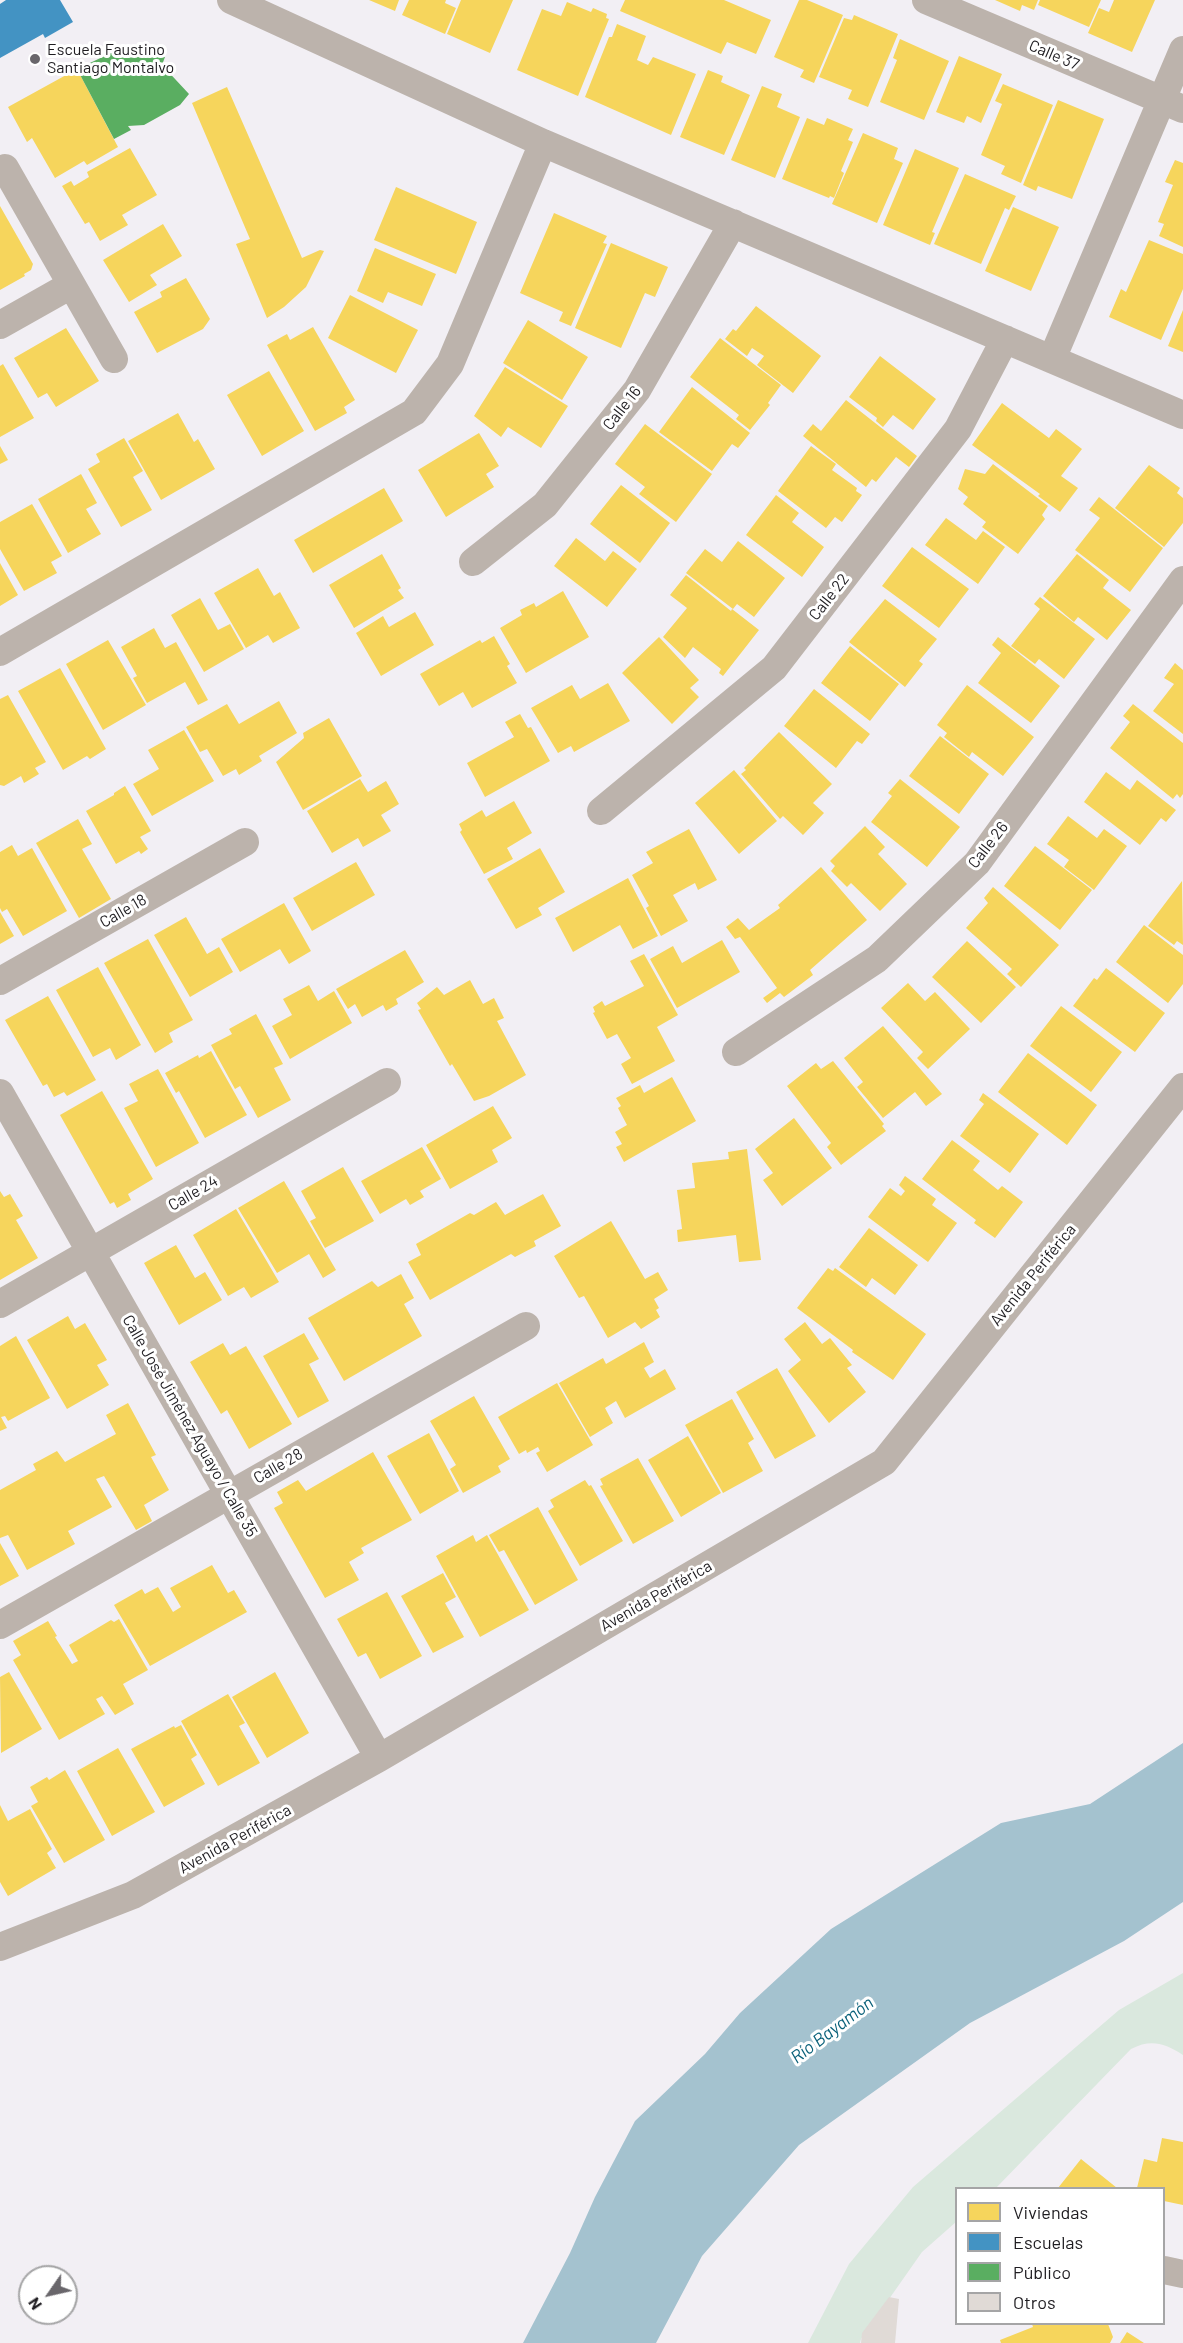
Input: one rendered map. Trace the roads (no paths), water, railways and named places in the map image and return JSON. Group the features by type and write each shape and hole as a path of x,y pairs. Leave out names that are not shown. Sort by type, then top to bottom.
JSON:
{"street":[{"path":"231,0 543,142 1183,415"},
{"name":"Calle 37","path":"926,0 1172,105"},
{"path":"1052,359 1172,105 1183,50"},
{"path":"0,652 414,412 450,364 543,142"},
{"path":"5,168 114,359"},
{"name":"Calle 16","path":"473,562 544,505 637,390 733,223"},
{"path":"0,325 71,285"},
{"name":"Calle 22","path":"601,811 774,668 958,429 1005,339"},
{"name":"Calle 26","path":"736,1052 877,959 977,863 1183,580"},
{"name":"Calle 18","path":"0,981 245,842"},
{"name":"Calle 24","path":"0,1304 387,1082"},
{"name":"Avenida Periférica","path":"0,1947 133,1895 379,1758 884,1462 1183,1086"},
{"name":"Calle José Jiménez Aguayo / Calle 35","path":"0,1093 379,1758"},
{"name":"Calle 28","path":"0,1625 526,1326"}],"water":[{"name":"Río Bayamón","path":"1183,1743 1183,1902 1124,1941 970,2023 799,2145 702,2256 656,2343 523,2343 635,2121 705,2054 740,2013 831,1929 1001,1823 1090,1804"}],"place":[{"name":"Escuela Faustino Santiago Montalvo","path":"35,59"}]}
